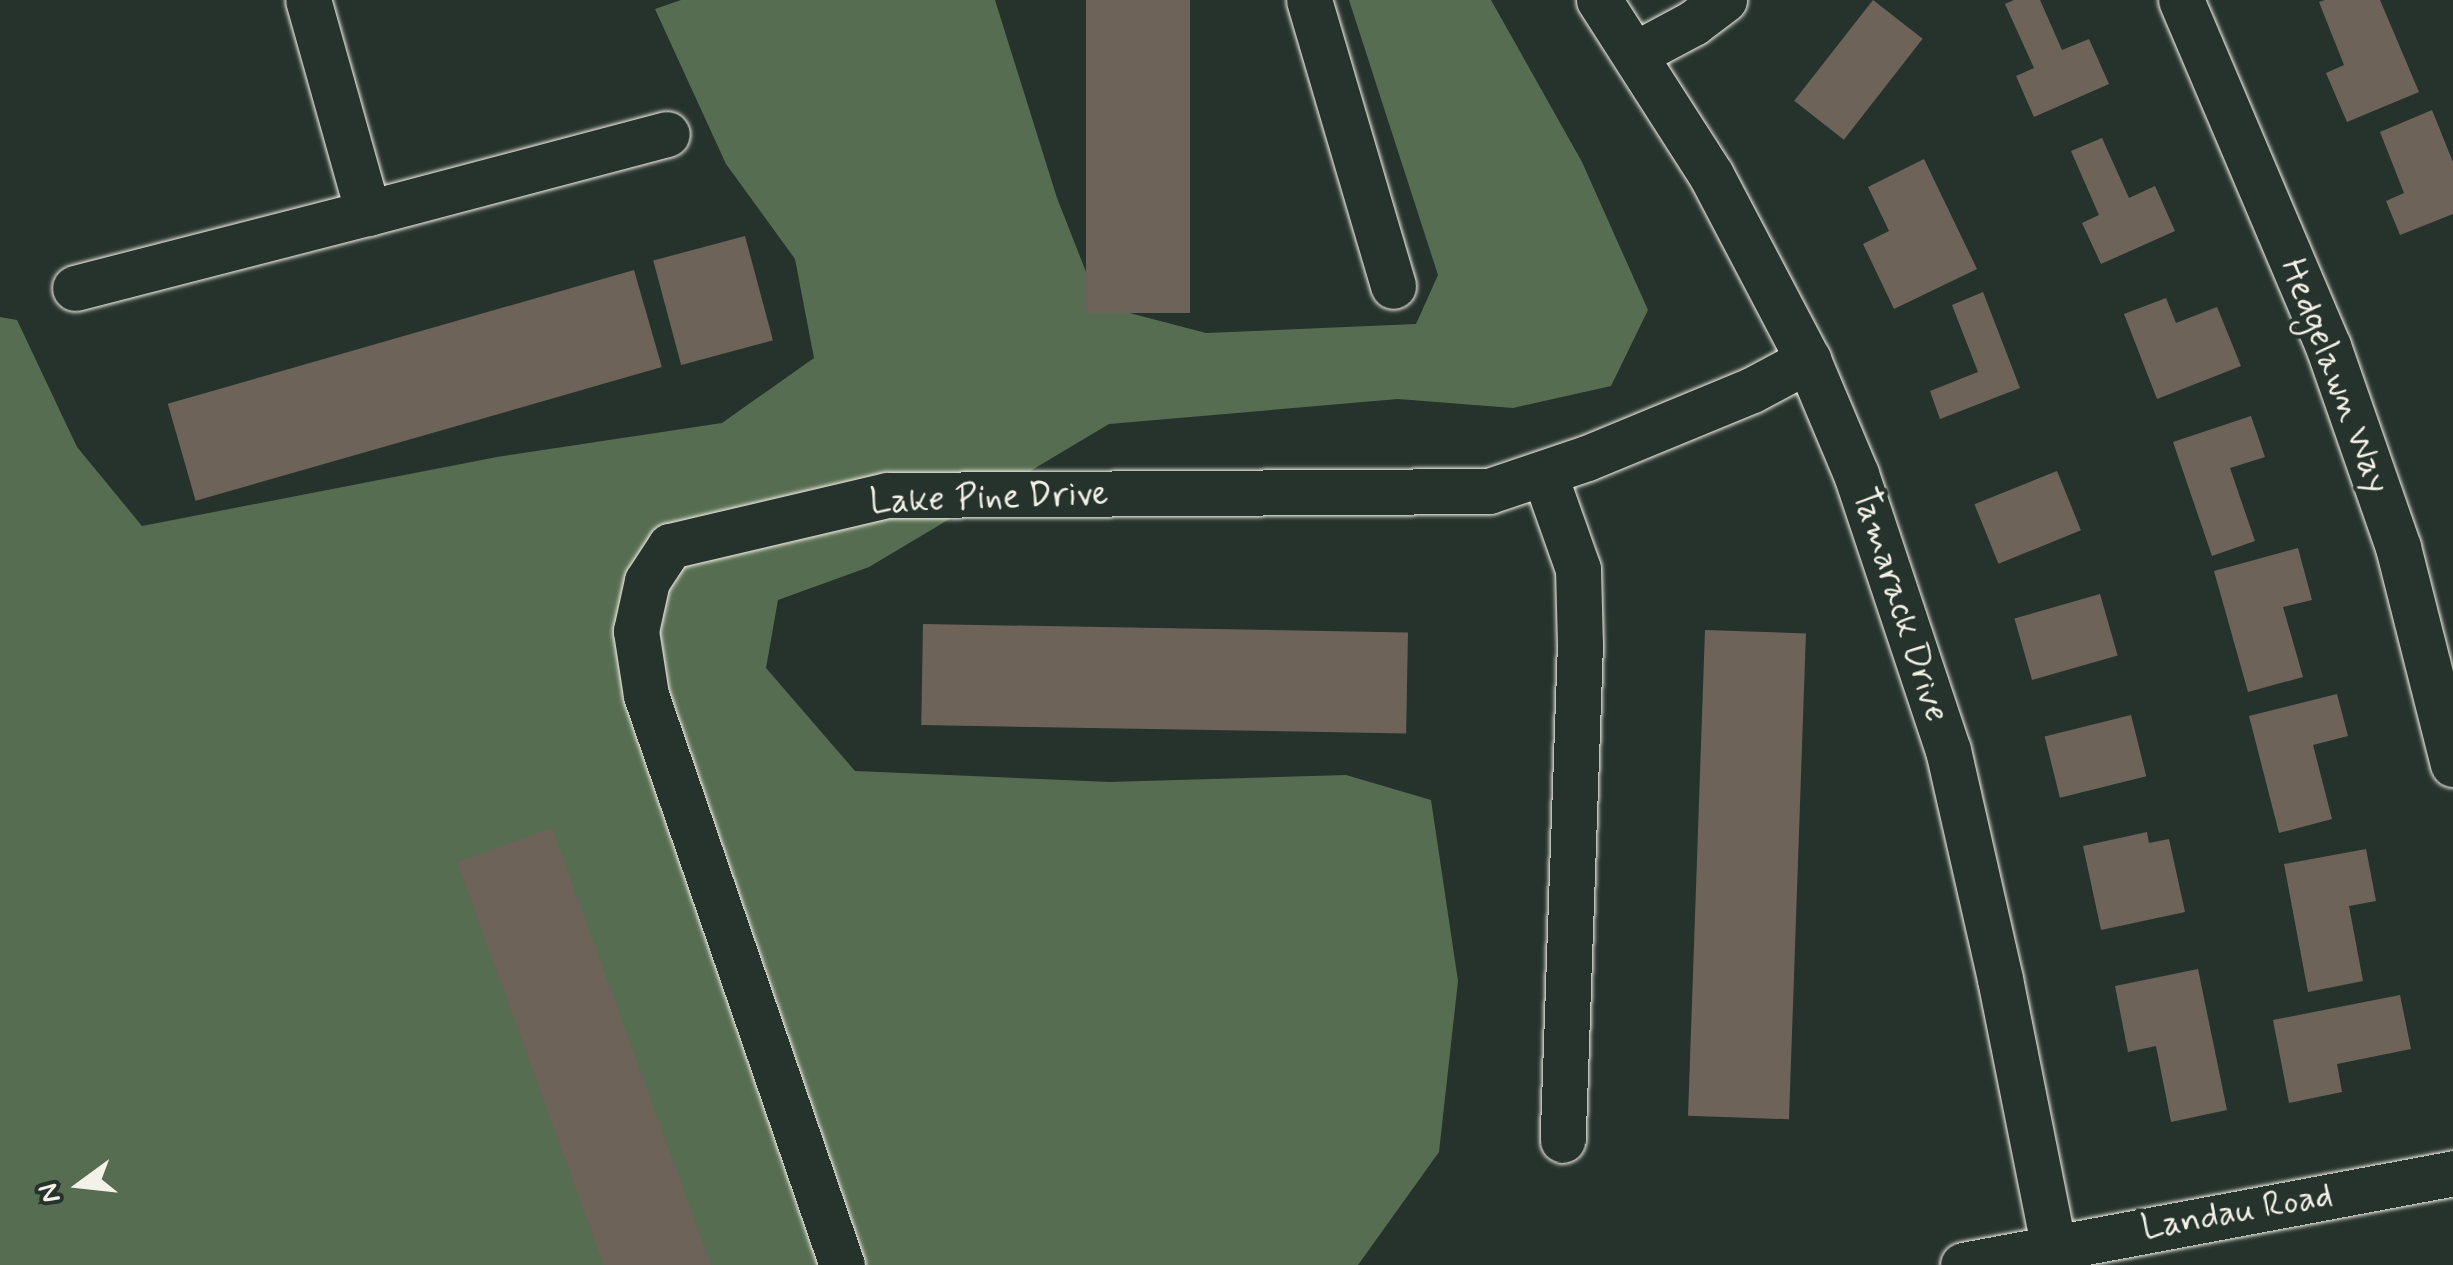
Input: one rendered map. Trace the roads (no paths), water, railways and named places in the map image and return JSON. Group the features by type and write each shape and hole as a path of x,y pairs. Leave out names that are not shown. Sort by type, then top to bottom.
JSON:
{"street":[{"path":"308,0 368,213"},
{"path":"1308,0 1393,286"},
{"name":"Tamarack Drive","path":"1599,0 1710,175 1808,360 1856,474 1948,750 2000,979 2055,1255"},
{"path":"1635,54 1693,23 1724,0"},
{"name":"Hedgelawn Way","path":"2181,0 2328,346 2398,547 2453,764"},
{"path":"75,288 667,134"},
{"name":"Lake Pine Drive","path":"842,1265 646,696 636,632 647,581 670,546 887,495 1488,491 1544,473 1752,390 1808,360"},
{"path":"1544,473 1578,569 1580,643 1563,1140"},
{"name":"Landau Road","path":"1963,1265 2055,1255 2453,1173"}]}
